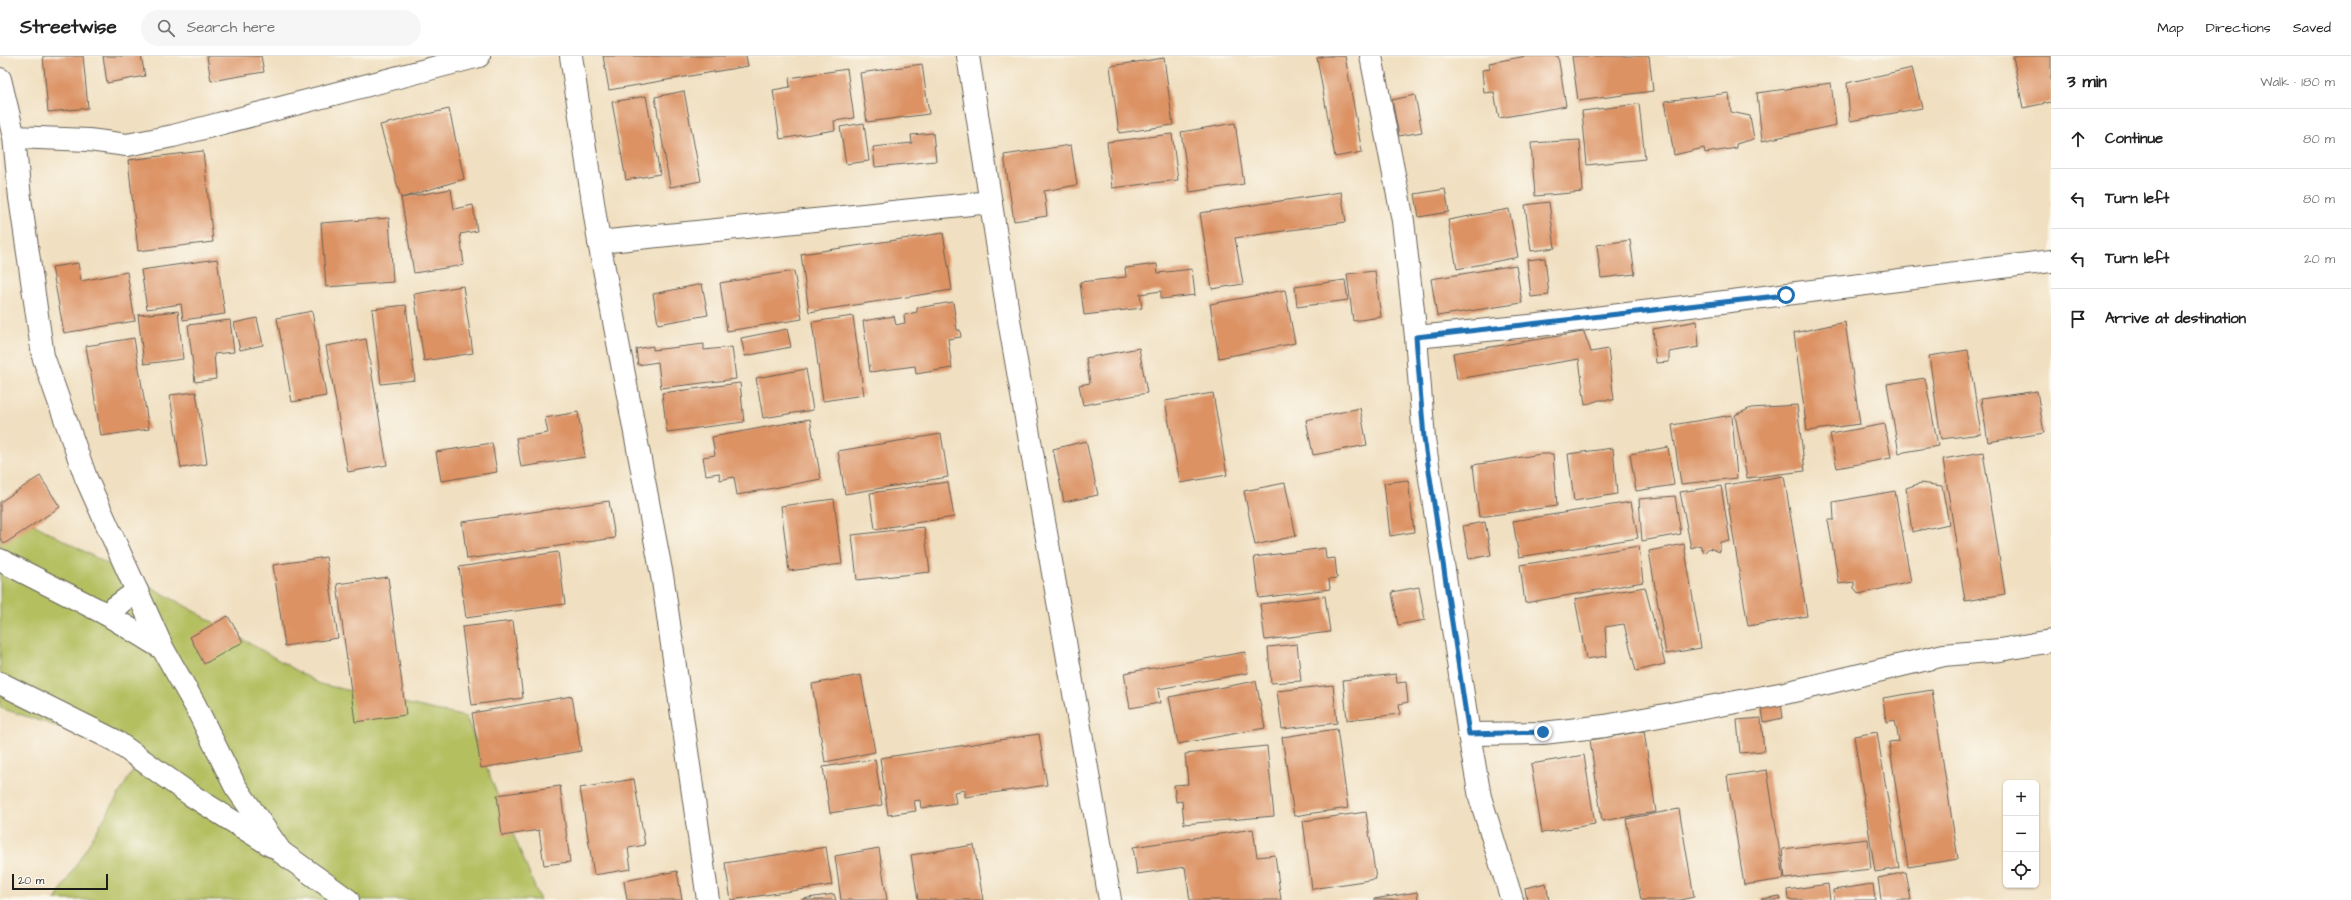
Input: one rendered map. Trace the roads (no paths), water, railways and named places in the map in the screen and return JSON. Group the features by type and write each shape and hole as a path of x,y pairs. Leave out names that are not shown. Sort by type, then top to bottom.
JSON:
{"street":[{"path":"14,137 90,140 127,145 173,136 479,56"},
{"path":"571,56 599,242 663,581 708,900"},
{"path":"968,56 1010,326 1110,900"},
{"path":"1371,56 1403,221 1416,337 1424,438 1469,734 1480,797 1512,900"},
{"path":"0,79 14,137 22,213 43,356 86,478 163,649 196,705 235,786 281,852"},
{"path":"599,242 991,202"},
{"path":"1416,337 1547,324 2051,261"},
{"path":"0,560 106,614 163,649"},
{"path":"106,614 137,591"},
{"path":"1469,734 1543,732 1605,726 1784,693 1944,655 2000,650 2051,641"},
{"path":"0,683 114,740 191,795 281,852 348,900"}]}
